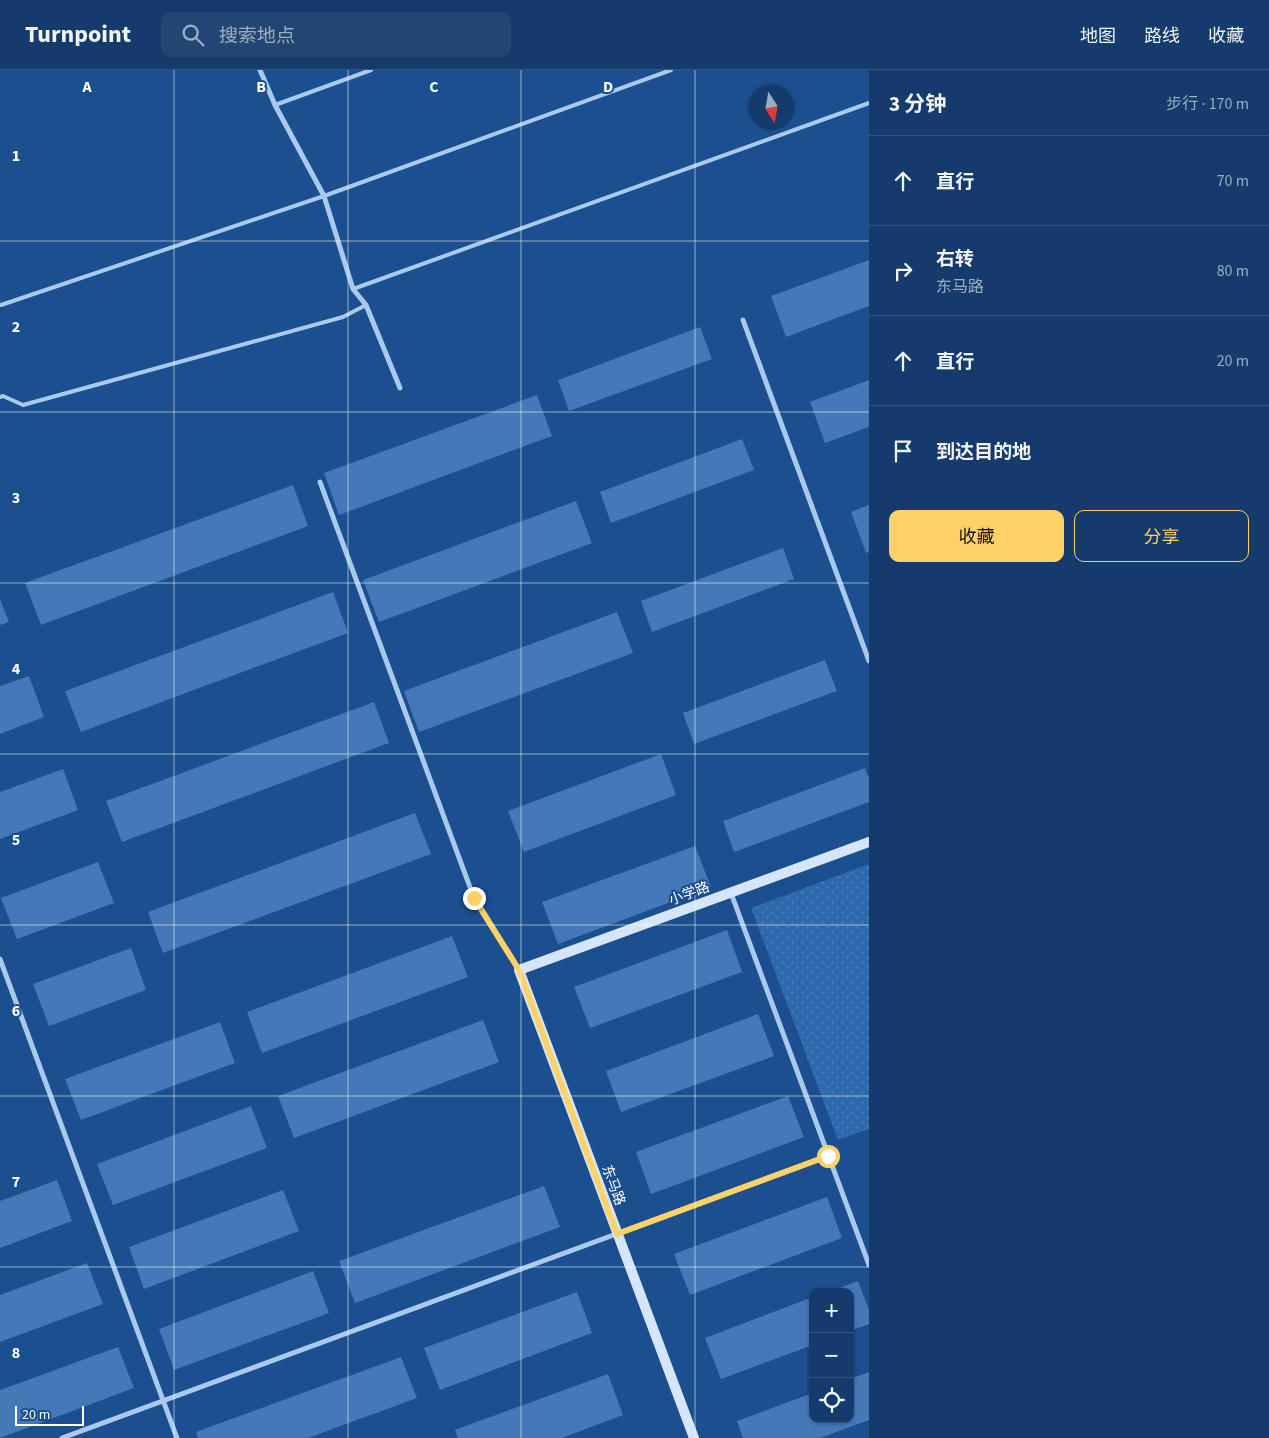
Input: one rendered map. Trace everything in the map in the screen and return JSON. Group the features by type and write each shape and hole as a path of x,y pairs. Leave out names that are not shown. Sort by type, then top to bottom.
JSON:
{"street":[{"path":"260,70 275,105 324,196 353,289 366,305 400,388"},
{"path":"743,320 869,661"},
{"path":"320,482 474,898 519,970"},
{"name":"小学路","path":"519,970 869,842"},
{"path":"731,893 869,1265"},
{"path":"0,959 3,974 177,1438"},
{"name":"东马路","path":"519,970 694,1438"},
{"path":"62,1438 828,1156"}],"lane":[{"path":"275,105 371,70"},
{"path":"1,305 324,196 671,70"},
{"path":"353,289 869,103"},
{"path":"0,397 4,396 23,405 343,317 366,305"}],"shaded area":[{"path":"869,864 869,1129 838,1140 751,908"}],"building":[{"path":"869,260 869,306 786,337 771,296"},
{"path":"700,327 712,359 569,411 558,380"},
{"path":"869,380 869,427 825,443 810,402"},
{"path":"537,395 552,436 339,515 324,473"},
{"path":"742,439 754,470 611,523 600,492"},
{"path":"293,485 308,526 41,625 25,583"},
{"path":"576,501 592,543 379,622 363,580"},
{"path":"869,505 869,552 866,553 851,512"},
{"path":"783,548 794,579 652,632 641,601"},
{"path":"333,592 348,633 81,732 65,691"},
{"path":"0,599 9,622 0,625"},
{"path":"617,612 633,653 419,732 404,691"},
{"path":"825,660 837,691 694,744 683,713"},
{"path":"29,676 44,717 0,734 0,686"},
{"path":"374,702 389,743 122,842 106,801"},
{"path":"661,754 676,795 524,852 508,811"},
{"path":"865,768 869,778 869,802 734,852 723,821"},
{"path":"63,769 78,810 0,839 0,792"},
{"path":"415,813 431,854 163,953 148,912"},
{"path":"695,846 711,887 558,944 542,902"},
{"path":"98,862 114,903 17,939 1,898"},
{"path":"727,930 742,972 590,1028 574,987"},
{"path":"452,936 468,977 262,1053 247,1012"},
{"path":"131,948 146,990 49,1026 33,984"},
{"path":"758,1014 774,1056 621,1112 606,1071"},
{"path":"483,1020 499,1062 294,1138 278,1096"},
{"path":"220,1022 235,1063 81,1120 65,1079"},
{"path":"788,1096 804,1137 651,1194 636,1152"},
{"path":"251,1106 267,1148 113,1205 97,1164"},
{"path":"57,1180 72,1221 0,1248 0,1201"},
{"path":"544,1186 560,1227 355,1303 339,1261"},
{"path":"283,1190 299,1231 144,1289 129,1247"},
{"path":"827,1197 842,1238 690,1295 674,1254"},
{"path":"87,1263 103,1304 0,1342 0,1295"},
{"path":"313,1271 329,1313 174,1370 159,1329"},
{"path":"858,1281 869,1310 869,1324 854,1330 854,1288 840,1288"},
{"path":"577,1292 592,1333 440,1390 424,1348"},
{"path":"809,1299 809,1346 721,1379 705,1338"},
{"path":"118,1347 134,1388 0,1438 0,1390"},
{"path":"401,1357 417,1398 308,1438 198,1438 196,1432"},
{"path":"869,1372 869,1420 820,1438 743,1438 737,1421 809,1394 809,1423 854,1423 854,1378"},
{"path":"608,1374 623,1415 562,1438 458,1438 455,1430"}],"route":[{"path":"474,898 519,970 617,1234 828,1156"}]}
